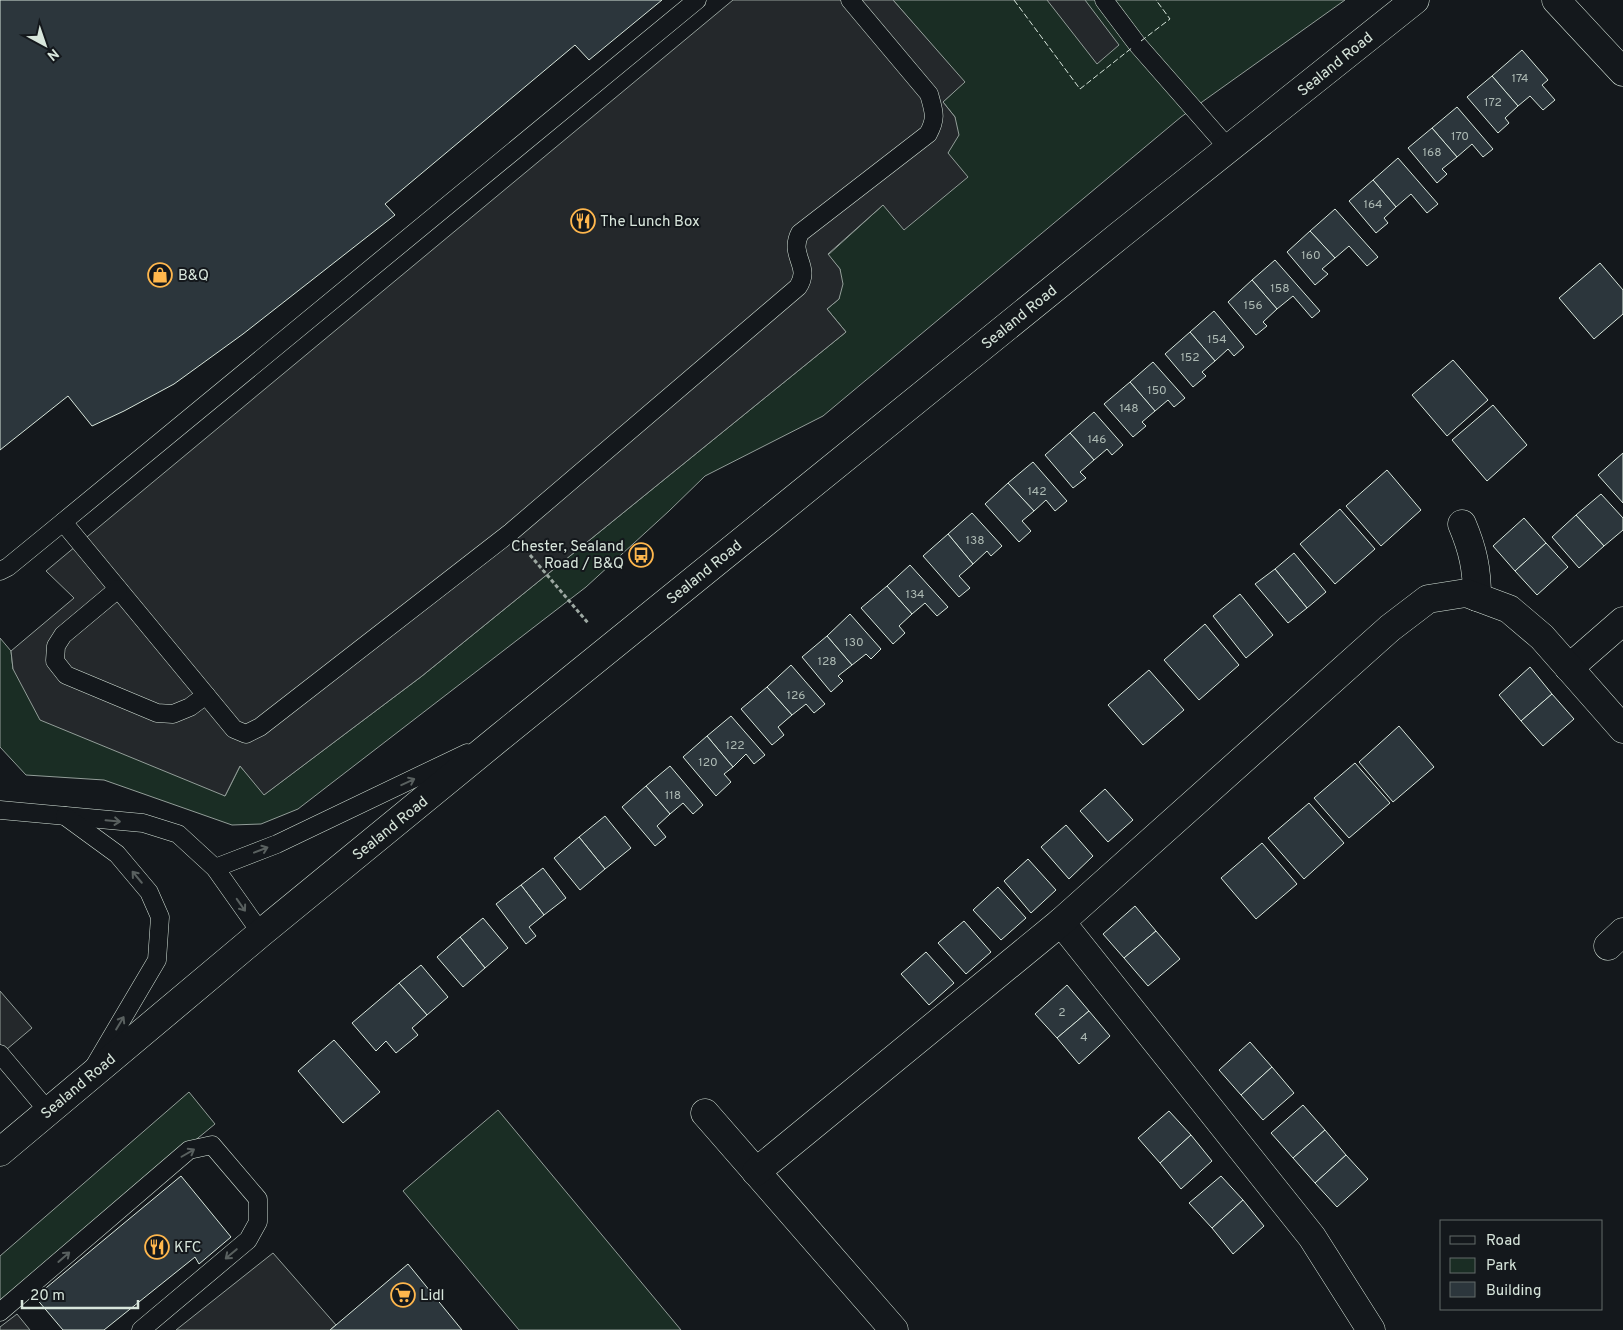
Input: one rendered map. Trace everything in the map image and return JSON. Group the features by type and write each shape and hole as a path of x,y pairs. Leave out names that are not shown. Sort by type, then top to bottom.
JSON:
{"street":[{"name":"Sealand Road","path":"0,1152 499,738 1120,235 1415,0"},
{"path":"1556,0 1623,72"},
{"path":"1462,524 1475,561 1477,597"},
{"path":"756,1172 1061,922 1390,628 1428,599 1466,593 1509,609 1542,637 1623,729"},
{"path":"1569,668 1623,622"},
{"path":"1061,922 1312,1238 1371,1330"},
{"path":"705,1113 894,1330"}],"lane":[{"path":"0,571 8,567 698,0"},
{"path":"63,522 234,729 246,734 260,727 511,532 798,287 804,279 803,269 795,249 800,233 928,134 934,123 933,109 928,94 850,0"},
{"path":"1104,0 1137,44 1229,150"},
{"path":"118,589 63,635 56,646 55,661 66,675 157,713 173,714 190,707 206,695"},
{"path":"215,868 276,844 499,738"},
{"path":"0,810 144,823 178,834 215,868 262,933"},
{"path":"65,816 117,854 149,892 160,917 158,960 86,1080"},
{"path":"0,1054 48,1111"},
{"path":"0,1312 189,1150 212,1145 258,1199 258,1222 248,1240 141,1330"}],"path":[{"path":"511,532 610,649"}],"green space":[{"path":"893,0 1345,0 1181,117 823,416 705,476 586,587 298,809 261,824 232,825 104,780 26,775 0,747 0,638 11,651 13,669 225,796 240,766 265,794 422,676 846,332 827,309 839,299 840,269 828,255 883,205 948,153 955,117 943,102 964,82"},
{"path":"189,1092 215,1124 0,1301 0,1256"},
{"path":"498,1110 681,1330 519,1330 403,1191"}],"shaded area":[{"path":"733,0 893,0 965,82 943,102 955,117 959,135 948,153 968,177 904,230 883,205 828,254 840,269 843,284 839,299 827,309 846,332 422,676 264,795 240,766 225,796 40,720 13,669 11,651 74,598 46,571"},
{"path":"1047,0 1085,0 1119,45 1097,64"},
{"path":"0,991 32,1028 0,1055"},
{"path":"273,1253 336,1325 330,1330 176,1330"},
{"path":"17,1314 30,1330 0,1330 0,1327"}],"building":[{"name":"B&Q","path":"0,0 662,0 589,60 575,45 385,204 395,215 243,334 174,384 92,426 68,396 0,450"},
{"path":"1522,50 1548,80 1542,85 1555,100 1543,110 1530,96 1518,106 1492,76"},
{"path":"1492,76 1518,106 1505,118 1509,123 1498,133 1467,97"},
{"path":"1457,107 1493,149 1483,157 1472,144 1457,157 1432,128"},
{"path":"1432,128 1457,157 1442,169 1447,174 1437,183 1408,148"},
{"path":"1398,158 1438,204 1427,213 1411,194 1396,207 1373,180"},
{"path":"1373,180 1396,207 1384,218 1388,223 1376,233 1349,201"},
{"path":"1335,209 1378,257 1367,266 1349,246 1335,258 1310,231"},
{"path":"1310,231 1335,258 1322,269 1328,274 1315,285 1287,252"},
{"path":"1275,260 1320,311 1312,318 1293,296 1277,309 1252,280"},
{"path":"1600,263 1623,290 1623,314 1594,339 1559,298"},
{"path":"1252,280 1277,309 1263,322 1267,326 1256,335 1228,302"},
{"path":"1214,311 1244,347 1234,356 1228,349 1215,361 1190,332"},
{"path":"1190,332 1215,361 1202,372 1206,376 1193,387 1165,354"},
{"path":"1453,360 1488,400 1447,436 1412,395"},
{"path":"1153,362 1185,398 1174,407 1168,400 1155,411 1130,382"},
{"path":"1130,382 1155,411 1142,422 1146,426 1133,437 1104,404"},
{"path":"1493,405 1527,445 1487,481 1452,440"},
{"path":"1094,412 1123,445 1112,455 1107,449 1094,460 1070,433"},
{"path":"1070,433 1094,460 1080,472 1086,478 1073,488 1045,455"},
{"path":"1623,453 1623,503 1598,475"},
{"path":"1033,462 1067,501 1055,511 1046,500 1034,511 1008,483"},
{"path":"1387,470 1421,510 1381,546 1346,506"},
{"path":"1008,483 1034,511 1022,521 1031,531 1019,542 985,504"},
{"path":"1601,494 1623,518 1623,530 1604,546 1576,515"},
{"path":"1340,509 1375,549 1335,584 1300,544"},
{"path":"972,513 1002,546 991,556 987,551 973,564 948,534"},
{"path":"1576,515 1604,546 1579,568 1552,537"},
{"path":"1524,518 1546,543 1515,571 1493,546"},
{"path":"948,534 973,564 959,576 970,588 959,597 923,556"},
{"path":"1546,543 1568,567 1537,595 1515,571"},
{"path":"1294,553 1326,592 1307,608 1275,569"},
{"path":"910,565 948,607 937,616 925,603 912,614 887,586"},
{"path":"1275,569 1307,608 1288,623 1255,584"},
{"path":"887,586 912,614 899,626 905,633 893,644 861,608"},
{"path":"1240,594 1273,635 1246,658 1213,616"},
{"path":"850,614 881,649 871,659 866,654 852,665 827,636"},
{"path":"1205,624 1239,665 1199,700 1164,660"},
{"path":"827,636 852,665 838,676 843,681 831,692 802,657"},
{"path":"791,665 825,704 814,713 806,704 792,715 767,687"},
{"path":"1530,667 1552,694 1521,721 1499,695"},
{"path":"1149,670 1184,710 1143,745 1108,705"},
{"path":"767,687 792,715 778,727 784,735 772,745 741,709"},
{"path":"1552,694 1574,719 1543,746 1521,721"},
{"path":"731,716 765,755 754,764 746,754 733,767 707,736"},
{"path":"1399,726 1434,767 1393,802 1359,762"},
{"path":"707,736 733,767 724,774 731,782 716,796 683,757"},
{"path":"1355,763 1390,803 1349,838 1314,798"},
{"path":"670,766 703,805 693,814 683,803 670,814 646,786"},
{"path":"646,786 670,814 657,826 666,837 655,846 622,807"},
{"path":"1105,789 1133,820 1108,842 1080,811"},
{"path":"1309,803 1344,843 1304,879 1268,838"},
{"path":"605,816 631,848 605,869 579,837"},
{"path":"1066,825 1093,856 1069,879 1041,847"},
{"path":"579,837 605,869 580,890 554,858"},
{"path":"1262,843 1297,884 1256,919 1221,878"},
{"path":"1028,859 1056,890 1031,913 1004,881"},
{"path":"543,868 566,898 544,915 521,885"},
{"path":"521,885 544,915 529,927 536,936 526,944 496,904"},
{"path":"998,887 1026,918 1001,940 973,910"},
{"path":"1135,906 1156,931 1124,958 1103,934"},
{"path":"483,918 508,948 485,968 460,937"},
{"path":"964,921 991,952 966,974 938,943"},
{"path":"1156,931 1180,959 1148,986 1124,958"},
{"path":"460,937 485,968 463,987 437,957"},
{"path":"926,952 954,983 929,1005 901,974"},
{"path":"421,965 448,997 427,1015 399,983"},
{"path":"399,983 427,1015 412,1028 418,1035 396,1053 386,1041 376,1051 352,1023"},
{"path":"1067,985 1089,1011 1057,1038 1035,1014"},
{"path":"1089,1011 1110,1036 1079,1064 1057,1038"},
{"path":"334,1040 380,1092 343,1123 298,1071"},
{"path":"1250,1042 1272,1067 1241,1095 1219,1070"},
{"path":"1272,1067 1294,1093 1263,1120 1241,1095"},
{"path":"1303,1105 1325,1130 1293,1158 1271,1133"},
{"path":"1169,1111 1191,1135 1160,1163 1138,1138"},
{"path":"1325,1130 1346,1155 1315,1183 1293,1158"},
{"path":"1191,1135 1212,1161 1181,1189 1160,1163"},
{"path":"1346,1155 1368,1179 1337,1207 1315,1183"},
{"name":"KFC","path":"181,1176 231,1237 199,1264 195,1257 104,1330 63,1330 35,1297"},
{"path":"1221,1176 1243,1200 1212,1228 1189,1203"},
{"path":"1243,1200 1264,1226 1233,1254 1212,1228"},
{"name":"Lidl","path":"408,1264 462,1330 330,1330 336,1325"}],"fence":[{"path":"1014,0 1080,89 1133,47"},
{"path":"1141,41 1170,19 1156,0"}],"place":[{"name":"The Lunch Box","path":"583,221"},
{"name":"B&Q","path":"160,275"},
{"name":"Chester, Sealand Road / B&Q","path":"641,555"},
{"name":"KFC","path":"157,1247"},
{"name":"Lidl","path":"403,1295"}]}
